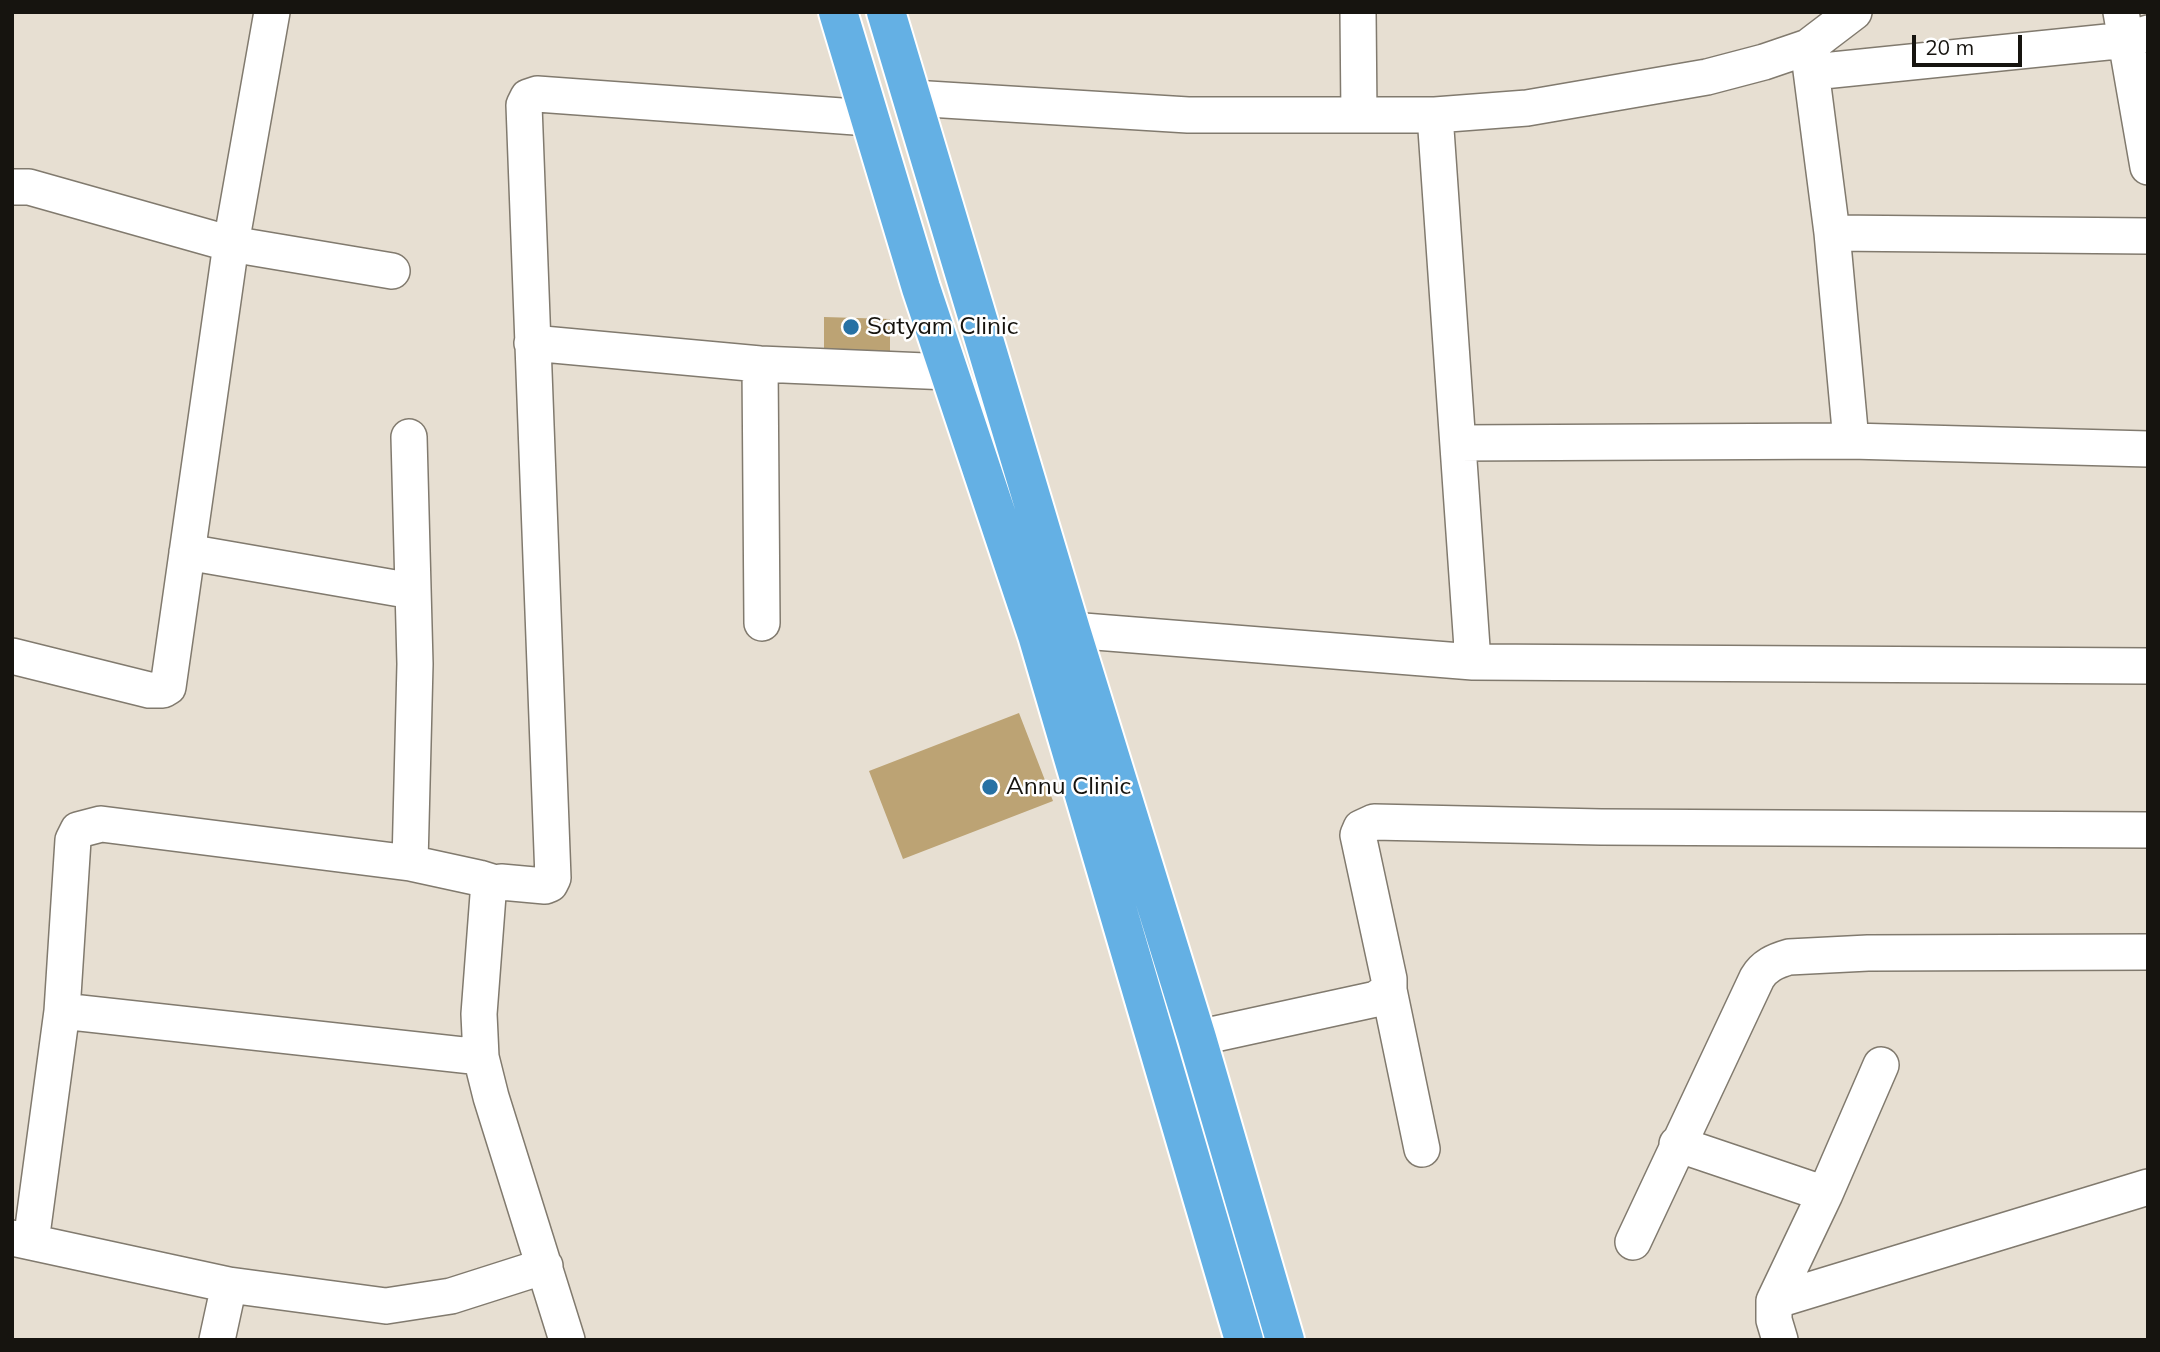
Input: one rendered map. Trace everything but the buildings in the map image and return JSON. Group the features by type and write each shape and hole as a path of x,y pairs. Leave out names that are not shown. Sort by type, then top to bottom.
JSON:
{"highway":[{"path":"838,12 920,288 949,372 1054,633 1197,1038 1285,1340"},
{"path":"886,12 912,98 1244,1340"}],"street":[{"path":"12,656 149,690 167,689 230,244 272,12"},
{"path":"1358,12 1359,115"},
{"path":"1851,441 1832,233 1811,59 1854,12"},
{"path":"912,98 1188,115 1435,115 1527,108 1707,76 1764,62 2132,29 2148,167"},
{"path":"545,1266 451,1296 386,1306 229,1285 22,1240 62,1010 73,840 78,830 101,824 410,863 495,883 548,886 552,878 524,106 530,96 537,94 869,118"},
{"path":"1435,115 1473,662"},
{"path":"12,187 29,187 230,244 392,271"},
{"path":"1832,233 2148,236"},
{"path":"533,343 760,364 949,372"},
{"path":"760,364 762,623"},
{"path":"409,438 415,664 410,863"},
{"path":"1458,443 1851,441 2148,449"},
{"path":"187,552 412,591"},
{"path":"1054,633 1473,662 2148,666"},
{"path":"1422,1149 1358,835 1361,828 1374,822 1601,827 2148,830"},
{"path":"495,883 488,895 480,1014 481,1057 567,1340"},
{"path":"1633,1242 1757,978 1777,960 1788,957 1868,953 2148,952"},
{"path":"1197,1038 1376,999 1389,990"},
{"path":"62,1010 481,1057"},
{"path":"1780,1340 1774,1320 1774,1301 1825,1194 1881,1065"},
{"path":"1677,1144 1825,1194"},
{"path":"1774,1301 2148,1187"},
{"path":"217,1340 229,1285"}],"place":[{"name":"Satyam Clinic","path":"851,327"},
{"name":"Annu Clinic","path":"990,787"}]}
